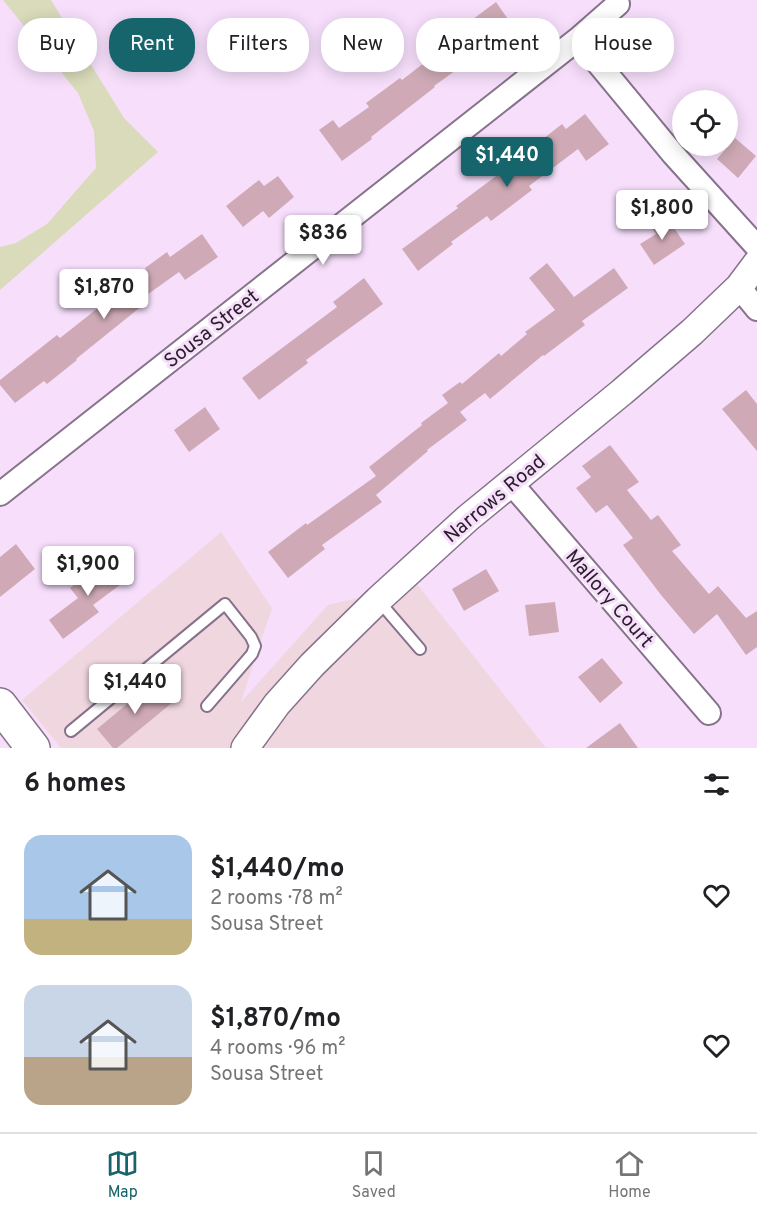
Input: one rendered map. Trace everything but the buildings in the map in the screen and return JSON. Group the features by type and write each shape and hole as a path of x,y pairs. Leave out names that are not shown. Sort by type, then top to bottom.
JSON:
{"main road":[{"path":"0,705 33,748"},
{"path":"0,742 5,748"}],"street":[{"name":"Sousa Street","path":"602,18 618,4"},
{"name":"Sousa Street","path":"0,494 572,44"},
{"path":"605,72 673,154 757,247"},
{"name":"Narrows Road","path":"245,748 277,704 378,600 468,518 692,332 739,287 757,263"},
{"path":"739,287 757,309"},
{"name":"Mallory Court","path":"512,483 709,712"}],"lane":[{"path":"378,600 420,649"},
{"path":"71,731 225,604 251,637 255,646 252,654 207,706"}],"shaded area":[{"path":"221,532 272,608 241,702 328,605 417,584 546,748 61,748 22,700"}],"green space":[{"path":"3,0 51,0 62,18 18,18"},
{"path":"61,72 96,72 124,118 158,152 0,290 0,247 16,243 47,224 96,168 94,131 78,93"}]}
